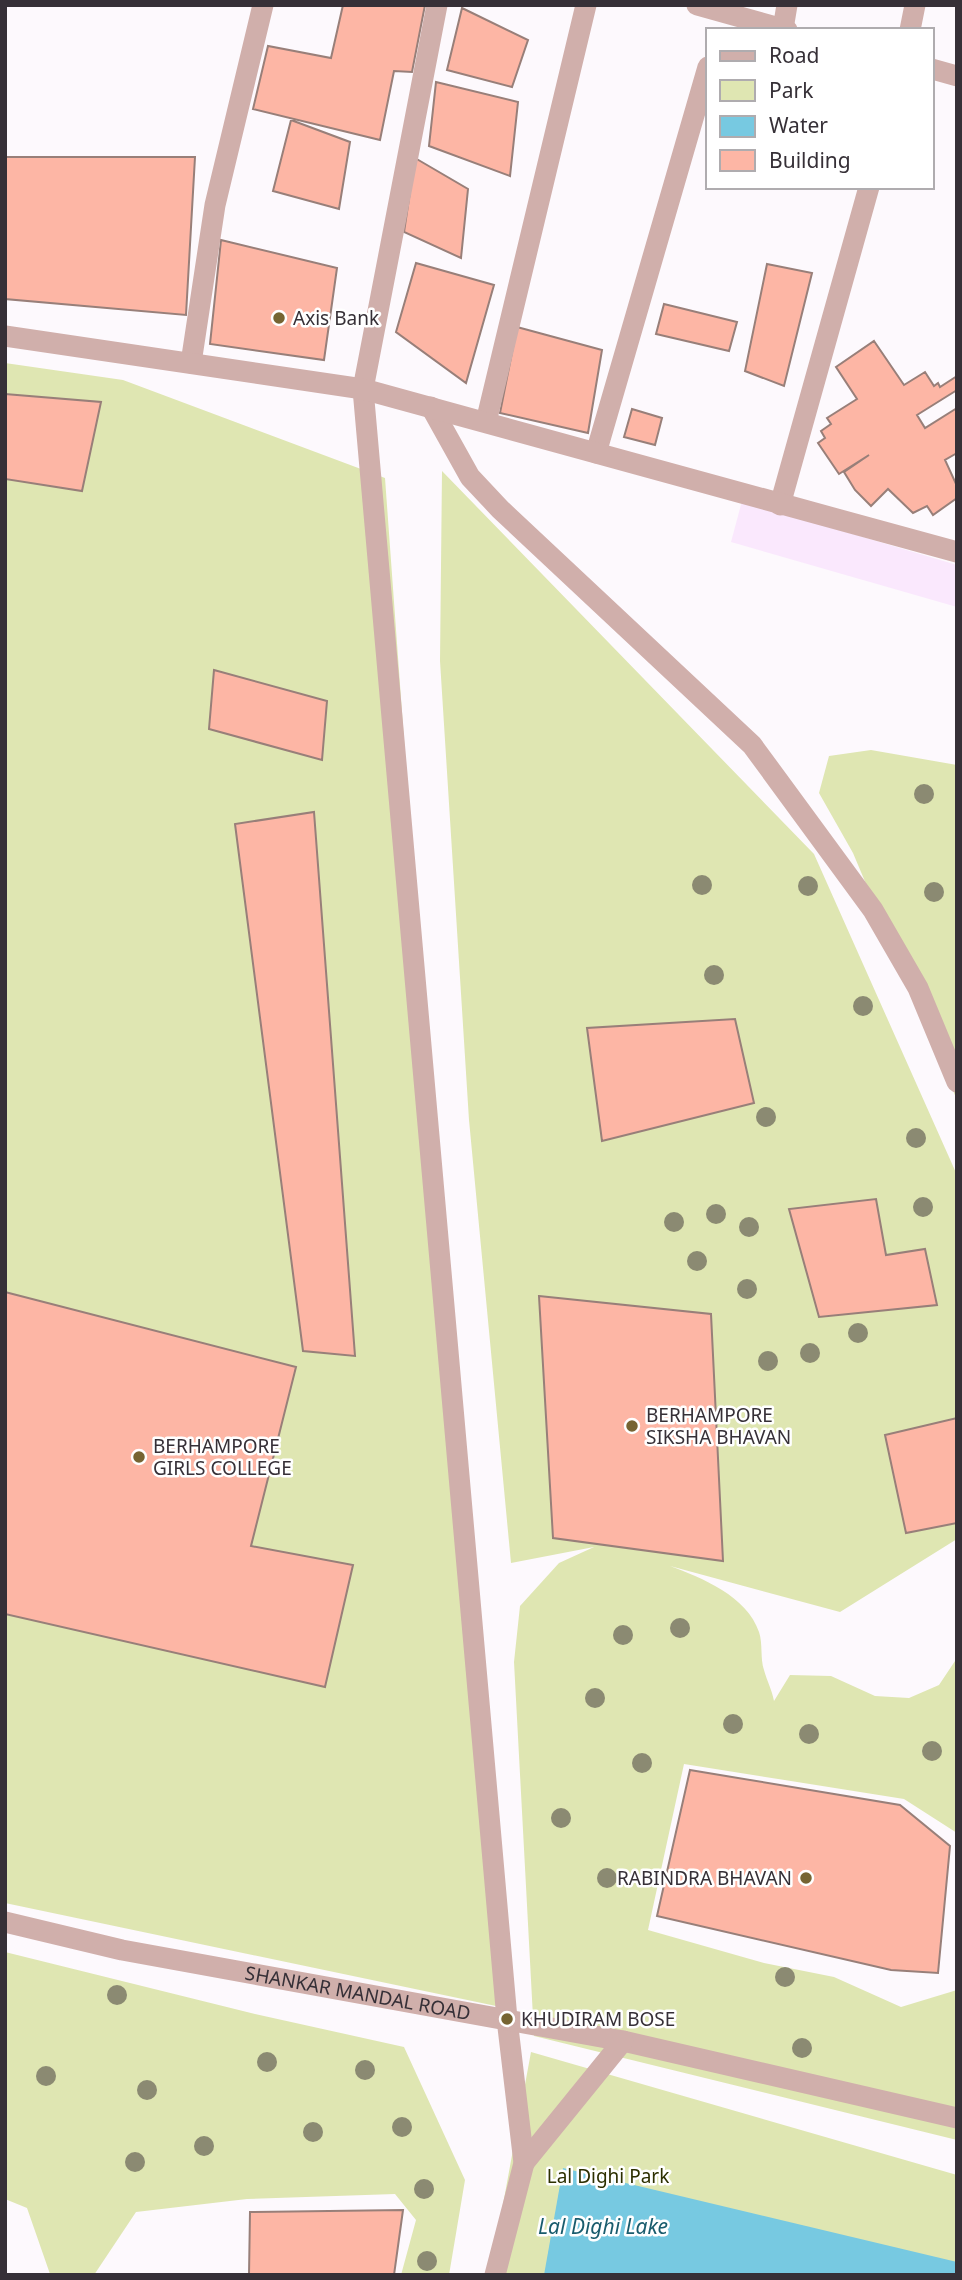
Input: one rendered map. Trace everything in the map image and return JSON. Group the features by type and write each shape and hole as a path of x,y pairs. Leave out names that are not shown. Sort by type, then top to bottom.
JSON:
{"street":[{"path":"191,363 215,205 264,5"},
{"path":"437,5 363,389 507,2019 524,2163 495,2275"},
{"path":"486,422 586,5"},
{"path":"697,5 724,22 776,28"},
{"path":"785,28 787,5"},
{"path":"910,28 915,5"},
{"path":"934,70 957,76"},
{"path":"596,453 706,74"},
{"path":"780,505 868,189"},
{"path":"5,336 363,389 780,505 956,550"},
{"path":"431,408 470,477 492,501 752,745 873,910 918,988 957,1082"},
{"name":"SHANKAR MANDAL ROAD","path":"5,1922 122,1950 624,2041 957,2118"},
{"path":"524,2163 624,2041"}],"shaded area":[{"path":"742,501 957,565 957,607 731,542"}],"green space":[{"path":"5,363 123,380 385,478 496,2006 5,1903"},
{"path":"442,471 814,854 957,1175 957,1539 840,1612 670,1566 722,1590 745,1608 759,1632 763,1665 774,1701 790,1675 831,1676 875,1696 909,1698 939,1685 957,1658 957,1833 904,1799 684,1764 648,1930 764,1963 834,1977 901,2007 957,1990 957,2140 534,2036 514,1662 520,1606 559,1563 594,1547 511,1563 469,1120 440,661"},
{"path":"871,750 957,765 957,1100 853,853 819,793 829,756"},
{"path":"5,1952 255,2014 404,2047 465,2180 449,2275 401,2275 416,2220 395,2194 247,2199 136,2212 94,2275 50,2274 27,2208 5,2199"},
{"name":"Lal Dighi Park","path":"531,2052 957,2175 957,2275 490,2275"}],"water":[{"name":"Lal Dighi Lake","path":"563,2168 957,2262 957,2275 544,2275"}],"building":[{"path":"343,5 425,5 412,72 394,71 380,140 253,109 268,46 331,58"},
{"path":"462,8 528,40 512,87 447,70"},
{"path":"436,82 518,102 510,176 429,146"},
{"path":"291,120 350,142 339,209 273,191"},
{"path":"5,157 195,157 186,315 5,299"},
{"path":"415,158 468,189 461,258 404,232"},
{"path":"221,240 337,268 324,360 210,344"},
{"path":"416,263 494,285 466,383 396,332"},
{"path":"767,264 812,273 784,386 745,371"},
{"path":"664,304 737,322 729,351 656,334"},
{"path":"517,327 602,350 588,433 500,413"},
{"path":"874,341 904,385 925,372 934,386 938,383 940,387 957,376 957,390 917,415 925,428 957,408 957,453 945,460 957,486 957,498 933,515 927,506 913,513 888,489 871,506 855,490 844,472 869,455 839,474 818,443 825,438 821,431 831,424 827,418 857,399 836,367"},
{"path":"5,394 101,402 82,491 5,479"},
{"path":"632,409 662,418 655,445 624,437"},
{"path":"214,670 327,701 322,760 209,729"},
{"path":"314,812 355,1356 303,1351 235,824"},
{"path":"735,1019 754,1103 602,1141 587,1028"},
{"path":"876,1199 886,1255 925,1249 937,1305 819,1317 789,1209"},
{"name":"BERHAMPORE GIRLS COLLEGE","path":"5,1292 296,1367 251,1546 353,1565 325,1687 5,1614"},
{"name":"BERHAMPORE SIKSHA BHAVAN","path":"539,1296 711,1314 723,1561 553,1538"},
{"path":"957,1418 957,1523 906,1533 885,1435"},
{"name":"RABINDRA BHAVAN","path":"690,1770 900,1805 950,1846 938,1973 891,1970 657,1916"},
{"path":"403,2210 394,2275 249,2275 250,2212"}],"place":[{"name":"Axis Bank","path":"279,318"},
{"name":"BERHAMPORE SIKSHA BHAVAN","path":"632,1426"},
{"name":"BERHAMPORE GIRLS COLLEGE","path":"139,1457"},
{"name":"RABINDRA BHAVAN","path":"806,1878"},
{"name":"KHUDIRAM BOSE","path":"507,2019"}]}
